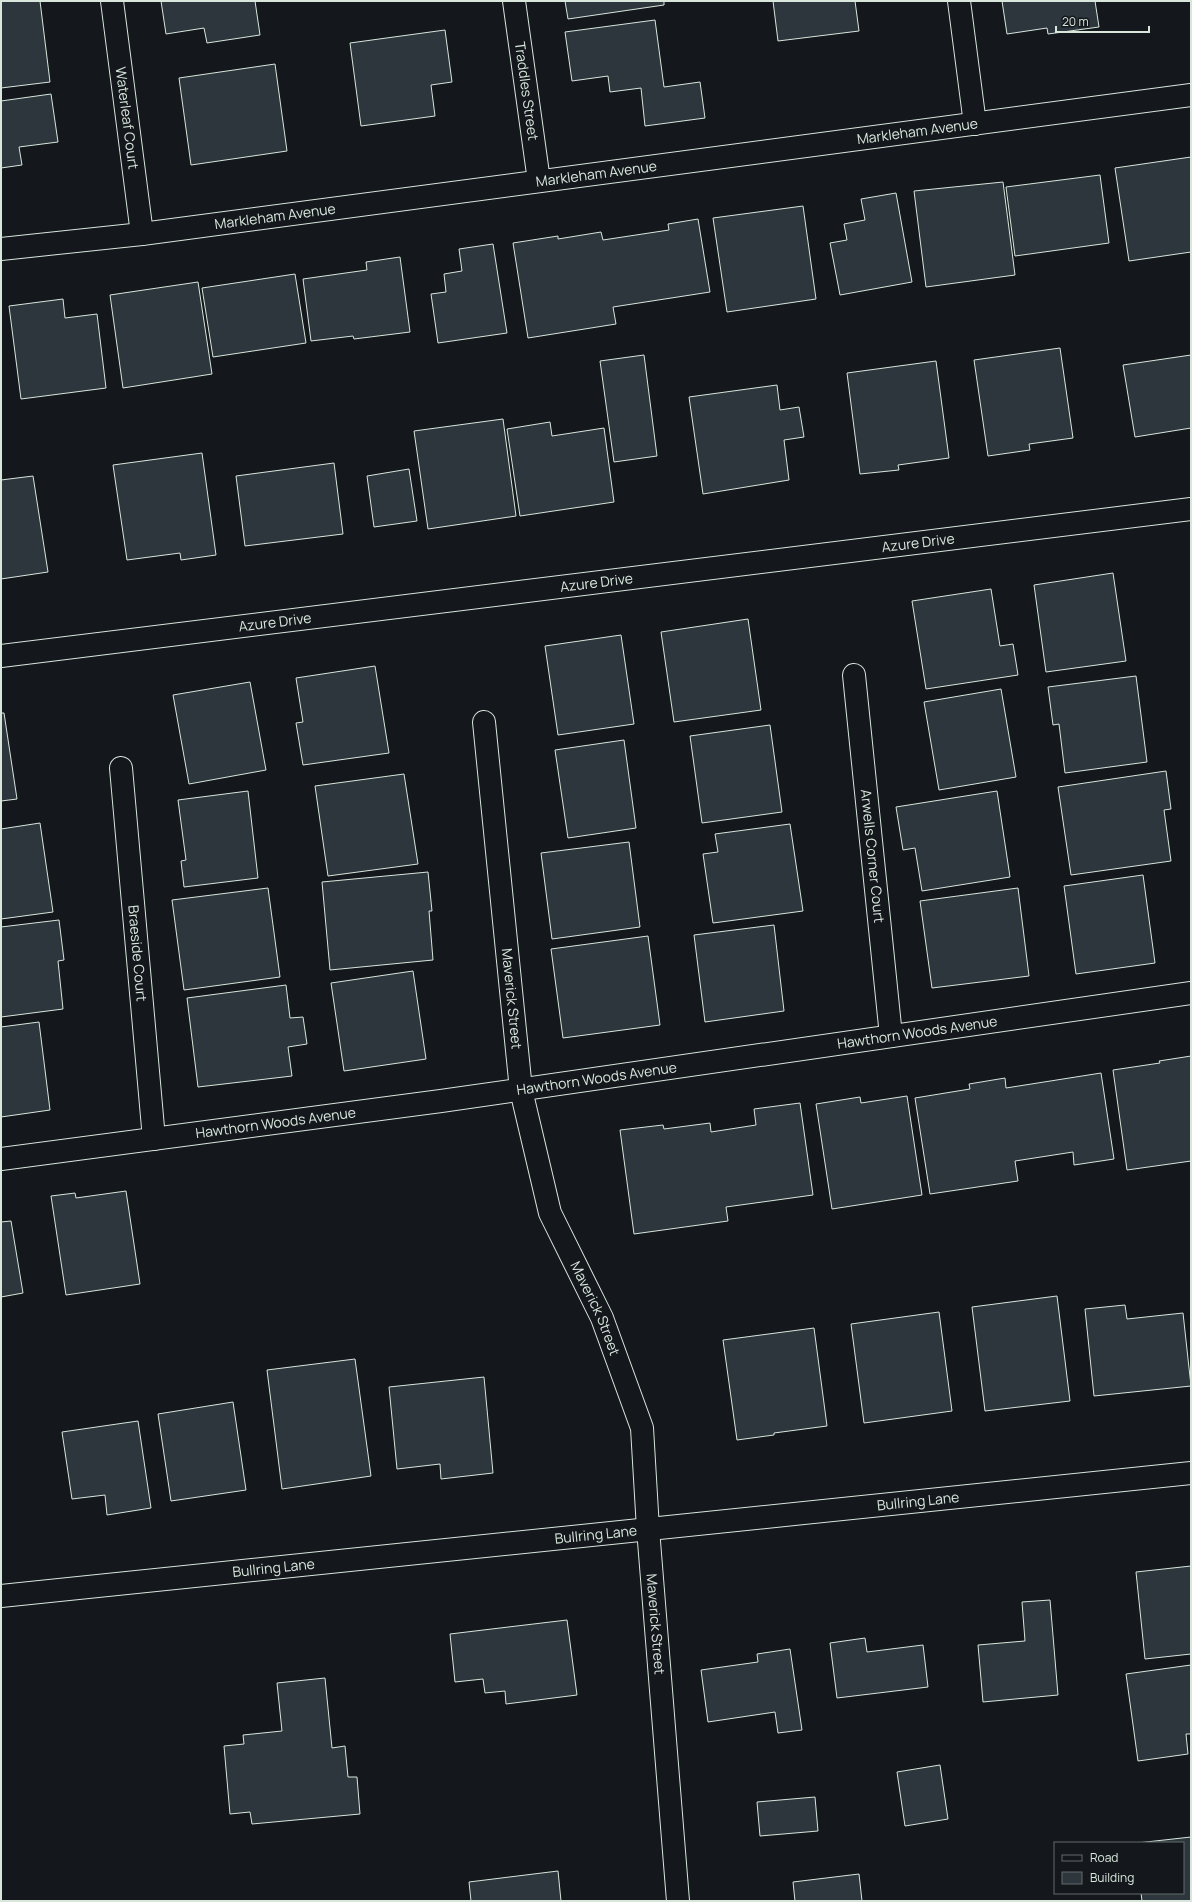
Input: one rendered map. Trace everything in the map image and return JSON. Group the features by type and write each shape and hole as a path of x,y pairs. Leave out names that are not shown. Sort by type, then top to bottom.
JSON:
{"street":[{"name":"Waterleaf Court","path":"112,1 142,234"},
{"name":"Traddles Street","path":"514,1 539,182"},
{"path":"959,1 976,124"},
{"name":"Markleham Avenue","path":"1,249 142,234 1191,95"},
{"name":"Azure Drive","path":"1,656 1191,509"},
{"name":"Arwells Corner Court","path":"854,675 891,1036"},
{"name":"Maverick Street","path":"484,722 521,1090 550,1213 602,1318 642,1428 648,1529 678,1901"},
{"name":"Braeside Court","path":"121,768 154,1139"},
{"name":"Hawthorn Woods Avenue","path":"1,1159 521,1090 1191,993"},
{"name":"Bullring Lane","path":"1,1596 1191,1473"}],"building":[{"path":"1,1 40,1 50,82 1,88"},
{"path":"161,1 255,1 260,35 207,43 204,28 166,34"},
{"path":"565,1 664,1 664,5 568,19"},
{"path":"773,1 855,1 859,31 778,41"},
{"path":"1002,1 1095,1 1099,27 1048,34 1047,28 1007,34"},
{"path":"655,20 664,87 700,82 705,118 645,126 641,88 610,92 608,76 572,81 565,32"},
{"path":"445,30 452,82 431,85 435,116 361,126 350,43"},
{"path":"275,64 287,151 191,165 179,78"},
{"path":"51,94 58,142 19,147 22,165 1,168 1,101"},
{"path":"1191,157 1191,252 1129,261 1115,168"},
{"path":"1100,175 1109,243 1015,256 1006,187"},
{"path":"1003,182 1015,275 926,287 914,191"},
{"path":"896,193 912,282 840,295 830,243 847,240 844,224 865,220 861,199"},
{"path":"803,206 816,299 727,312 713,218"},
{"path":"698,219 710,292 613,307 616,324 528,338 513,243 558,236 558,239 601,232 603,240 669,230 668,224"},
{"path":"493,244 507,333 438,343 431,294 446,292 444,274 462,271 459,249"},
{"path":"400,257 410,332 354,339 353,336 311,341 303,279 367,270 366,262"},
{"path":"295,274 306,343 213,357 202,288"},
{"path":"198,282 212,374 123,388 110,295"},
{"path":"63,299 65,318 97,314 106,388 21,399 9,306"},
{"path":"1060,348 1073,438 1029,444 1030,450 988,456 974,360"},
{"path":"644,355 657,456 614,462 600,361"},
{"path":"1191,355 1191,428 1135,437 1123,365"},
{"path":"936,361 949,458 898,465 899,470 860,474 847,373"},
{"path":"777,385 780,410 799,407 804,437 784,440 789,480 703,494 689,397"},
{"path":"503,419 516,516 428,529 414,431"},
{"path":"550,422 552,436 604,428 614,502 520,516 507,429"},
{"path":"202,453 216,555 181,560 180,553 127,560 113,465"},
{"path":"334,463 343,534 245,546 236,476"},
{"path":"409,469 417,521 374,527 367,476"},
{"path":"33,476 48,572 1,579 1,480"},
{"path":"1113,573 1126,661 1046,672 1034,585"},
{"path":"991,589 1000,646 1013,644 1018,675 926,689 912,601"},
{"path":"748,619 761,710 674,722 661,632"},
{"path":"621,635 634,724 558,735 545,646"},
{"path":"375,666 389,753 303,765 296,723 303,722 296,678"},
{"path":"1136,676 1147,762 1065,773 1059,724 1053,725 1048,687"},
{"path":"250,682 266,770 189,784 173,695"},
{"path":"1001,689 1016,777 939,790 924,702"},
{"path":"1,713 4,713 17,799 1,801"},
{"path":"770,725 782,812 702,823 690,736"},
{"path":"624,740 636,828 568,838 555,750"},
{"path":"1166,771 1171,809 1164,810 1171,861 1071,875 1058,787"},
{"path":"404,774 418,864 328,876 315,786"},
{"path":"248,791 258,878 184,887 181,861 186,860 178,800"},
{"path":"997,791 1010,877 922,891 915,848 903,850 896,807"},
{"path":"40,823 53,912 1,919 1,829"},
{"path":"790,824 803,911 713,923 703,854 718,852 715,834"},
{"path":"629,842 640,927 552,939 541,853"},
{"path":"428,872 432,911 429,911 433,960 330,970 322,882"},
{"path":"1143,875 1155,963 1076,974 1064,886"},
{"path":"268,888 280,977 184,990 172,900"},
{"path":"1018,888 1029,976 932,988 920,901"},
{"path":"59,920 64,960 58,961 63,1009 1,1017 1,927"},
{"path":"774,925 784,1011 705,1022 694,935"},
{"path":"648,936 660,1025 563,1038 551,949"},
{"path":"413,971 426,1059 344,1071 331,983"},
{"path":"286,985 290,1018 303,1017 307,1044 288,1047 292,1076 198,1087 187,998"},
{"path":"39,1022 50,1110 1,1117 1,1027"},
{"path":"1191,1056 1191,1161 1127,1170 1113,1070 1160,1063 1159,1061"},
{"path":"1101,1073 1114,1159 1074,1165 1073,1152 1015,1161 1018,1181 930,1194 915,1098 970,1089 969,1084 1005,1078 1006,1088"},
{"path":"907,1096 922,1195 832,1209 816,1104 860,1097 861,1103"},
{"path":"800,1103 813,1195 726,1207 728,1221 634,1234 620,1130 663,1125 664,1129 710,1123 711,1132 756,1125 754,1109"},
{"path":"126,1191 140,1284 66,1295 51,1196 75,1193 76,1198"},
{"path":"11,1221 23,1293 1,1297 1,1222"},
{"path":"1057,1296 1070,1401 985,1411 972,1307"},
{"path":"1125,1305 1127,1319 1183,1313 1191,1386 1094,1396 1085,1309"},
{"path":"939,1312 952,1411 864,1423 851,1324"},
{"path":"814,1328 827,1426 774,1433 774,1435 737,1440 723,1340"},
{"path":"355,1359 371,1476 282,1489 267,1370"},
{"path":"484,1377 493,1473 441,1479 440,1464 397,1469 389,1387"},
{"path":"233,1402 246,1490 171,1501 158,1414"},
{"path":"138,1421 151,1508 107,1515 105,1495 72,1499 62,1432"},
{"path":"1191,1566 1191,1654 1145,1659 1136,1572"},
{"path":"1050,1600 1058,1695 983,1702 978,1645 1025,1641 1022,1602"},
{"path":"567,1620 577,1695 506,1704 505,1691 485,1693 483,1679 455,1682 450,1634"},
{"path":"865,1638 867,1652 923,1645 928,1687 837,1698 830,1643"},
{"path":"790,1649 802,1730 778,1733 775,1712 708,1722 701,1670 758,1662 757,1654"},
{"path":"1191,1665 1191,1734 1186,1734 1188,1754 1138,1761 1126,1674"},
{"path":"325,1678 332,1748 345,1746 348,1777 357,1777 360,1814 252,1824 250,1812 230,1814 224,1746 244,1744 243,1735 282,1731 277,1683"},
{"path":"940,1765 948,1819 905,1826 897,1772"},
{"path":"815,1797 818,1831 760,1836 757,1802"},
{"path":"1191,1837 1191,1901 1142,1901 1141,1894 1184,1894 1184,1842 1146,1842"},
{"path":"558,1871 561,1901 471,1901 469,1882"},
{"path":"859,1874 862,1901 795,1901 793,1882"}]}
